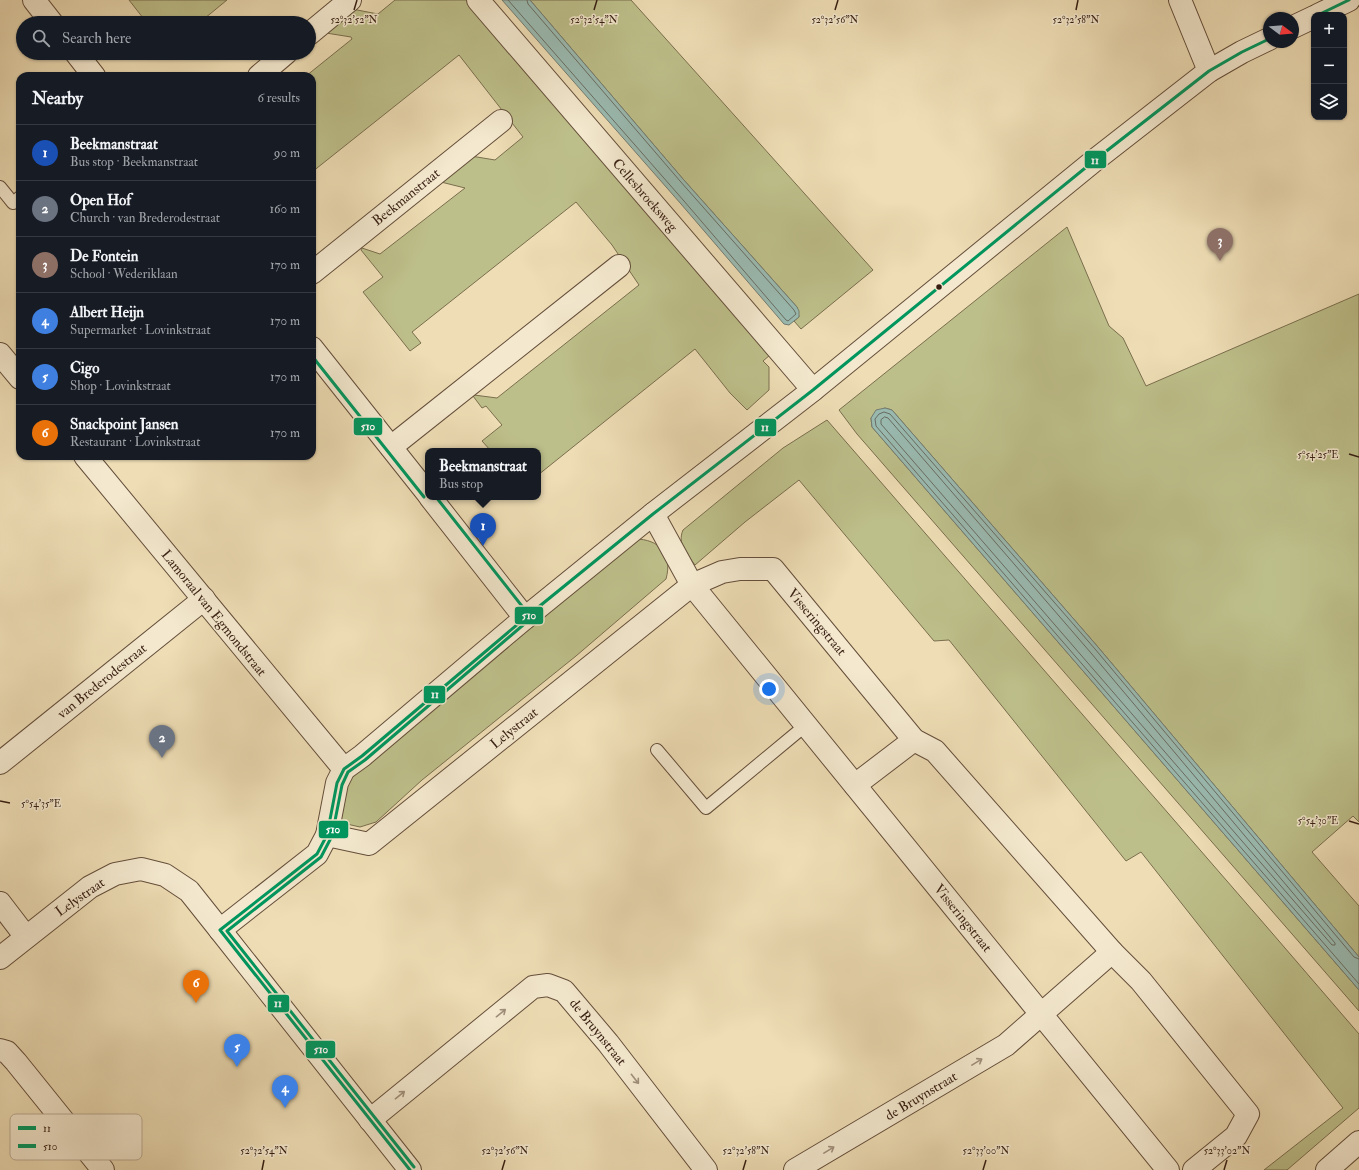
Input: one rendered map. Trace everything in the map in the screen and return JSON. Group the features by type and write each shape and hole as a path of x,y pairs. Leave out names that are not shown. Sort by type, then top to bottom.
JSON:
{"street":[{"path":"316,28 350,0"},
{"name":"Cellesbroeksweg","path":"478,0 813,390"},
{"path":"1180,0 1209,71"},
{"path":"1324,12 1349,0"},
{"path":"1299,24 1311,18"},
{"path":"220,930 317,854 327,835 337,783 344,769 362,756 525,618 653,514 813,390 1095,160 1209,71 1263,42"},
{"path":"81,60 91,72"},
{"path":"264,72 278,60"},
{"name":"Beekmanstraat","path":"316,270 501,122"},
{"path":"391,447 619,266"},
{"path":"316,353 425,490"},
{"path":"0,354 16,373"},
{"name":"Lamoraal van Egmondstraat","path":"88,460 344,769"},
{"path":"432,500 525,618"},
{"name":"Visseringstraat","path":"653,514 692,585 1168,1170"},
{"name":"Visseringstraat","path":"692,585 722,572 740,569 773,569 914,740 935,751 1112,952 1141,981 1248,1114 1236,1136 1194,1170"},
{"name":"Lelystraat","path":"327,835 369,844 692,585"},
{"name":"van Brederodestraat","path":"0,763 204,599"},
{"path":"855,785 914,740"},
{"name":"Lelystraat","path":"0,958 90,887 115,874 141,869 165,875 189,891 410,1170"},
{"path":"0,903 26,937"},
{"path":"1042,1014 1112,952"},
{"name":"de Bruynstraat","path":"370,1120 533,987 548,985 564,991 608,1043 706,1170"},
{"name":"de Bruynstraat","path":"795,1170 1006,1045 1042,1014"},
{"path":"0,1050 6,1052 16,1062 58,1114"},
{"path":"1327,1170 1359,1142"},
{"path":"95,1160 103,1170"}],"lane":[{"path":"0,187 13,203 16,200"},
{"path":"657,750 706,808 806,725"}],"green space":[{"path":"129,0 227,0 208,16 142,16"},
{"path":"395,0 467,0 770,355 763,361 769,367 769,390 747,410 730,393 695,349 541,473 541,448 488,448 482,441 502,425 486,406 482,408 473,396 497,398 639,285 612,245 576,202 412,332 421,343 410,351 363,292 383,277 361,250 362,248 380,254 465,188 441,182 471,156 495,160 523,137 459,55 316,169 316,72 311,72 352,39 351,37 326,33 352,9 378,14"},
{"path":"530,0 631,0 873,270 801,329 794,321 799,317 797,307 683,179"},
{"path":"1067,227 1109,326 1123,338 1146,386 1359,294 1359,822 1353,816 1312,852 1359,906 1359,957 1098,647 892,410 885,408 871,418 872,427 1359,990 1359,1011 857,434 839,410"},
{"path":"827,420 1359,1034 1359,1108 1287,1170 1264,1170 1343,1108 1141,852 1126,861 949,640 934,641 799,480 745,522 695,565 686,553 681,540 683,530 783,448"},
{"path":"635,539 644,540 657,545 666,555 668,570 666,579 576,656 422,780 376,822 360,827 338,822 346,780"}],"water":[{"path":"502,0 530,0 683,179 797,307 799,317 789,325 784,324"},
{"path":"885,408 892,410 1098,647 1359,957 1359,990 872,427 871,418 876,410"}],"transit line":[{"name":"11","path":"1324,12 1349,0"},
{"name":"11","path":"410,1170 220,930 317,854 327,835 337,783 344,769 362,756 525,618 653,514 813,390 1095,160 1209,71 1263,42"},
{"name":"510","path":"316,361 424,497"},
{"name":"510","path":"414,1167 227,931 321,857 332,836 342,785 348,772 365,760 529,620 529,615 438,500"}],"place":[{"name":"De Fontein","path":"1220,261"},
{"name":"Beekmanstraat","path":"483,546"},
{"name":"Open Hof","path":"162,758"},
{"name":"Snackpoint Jansen","path":"196,1003"},
{"name":"Cigo","path":"237,1067"},
{"name":"Albert Heijn","path":"285,1108"}]}
